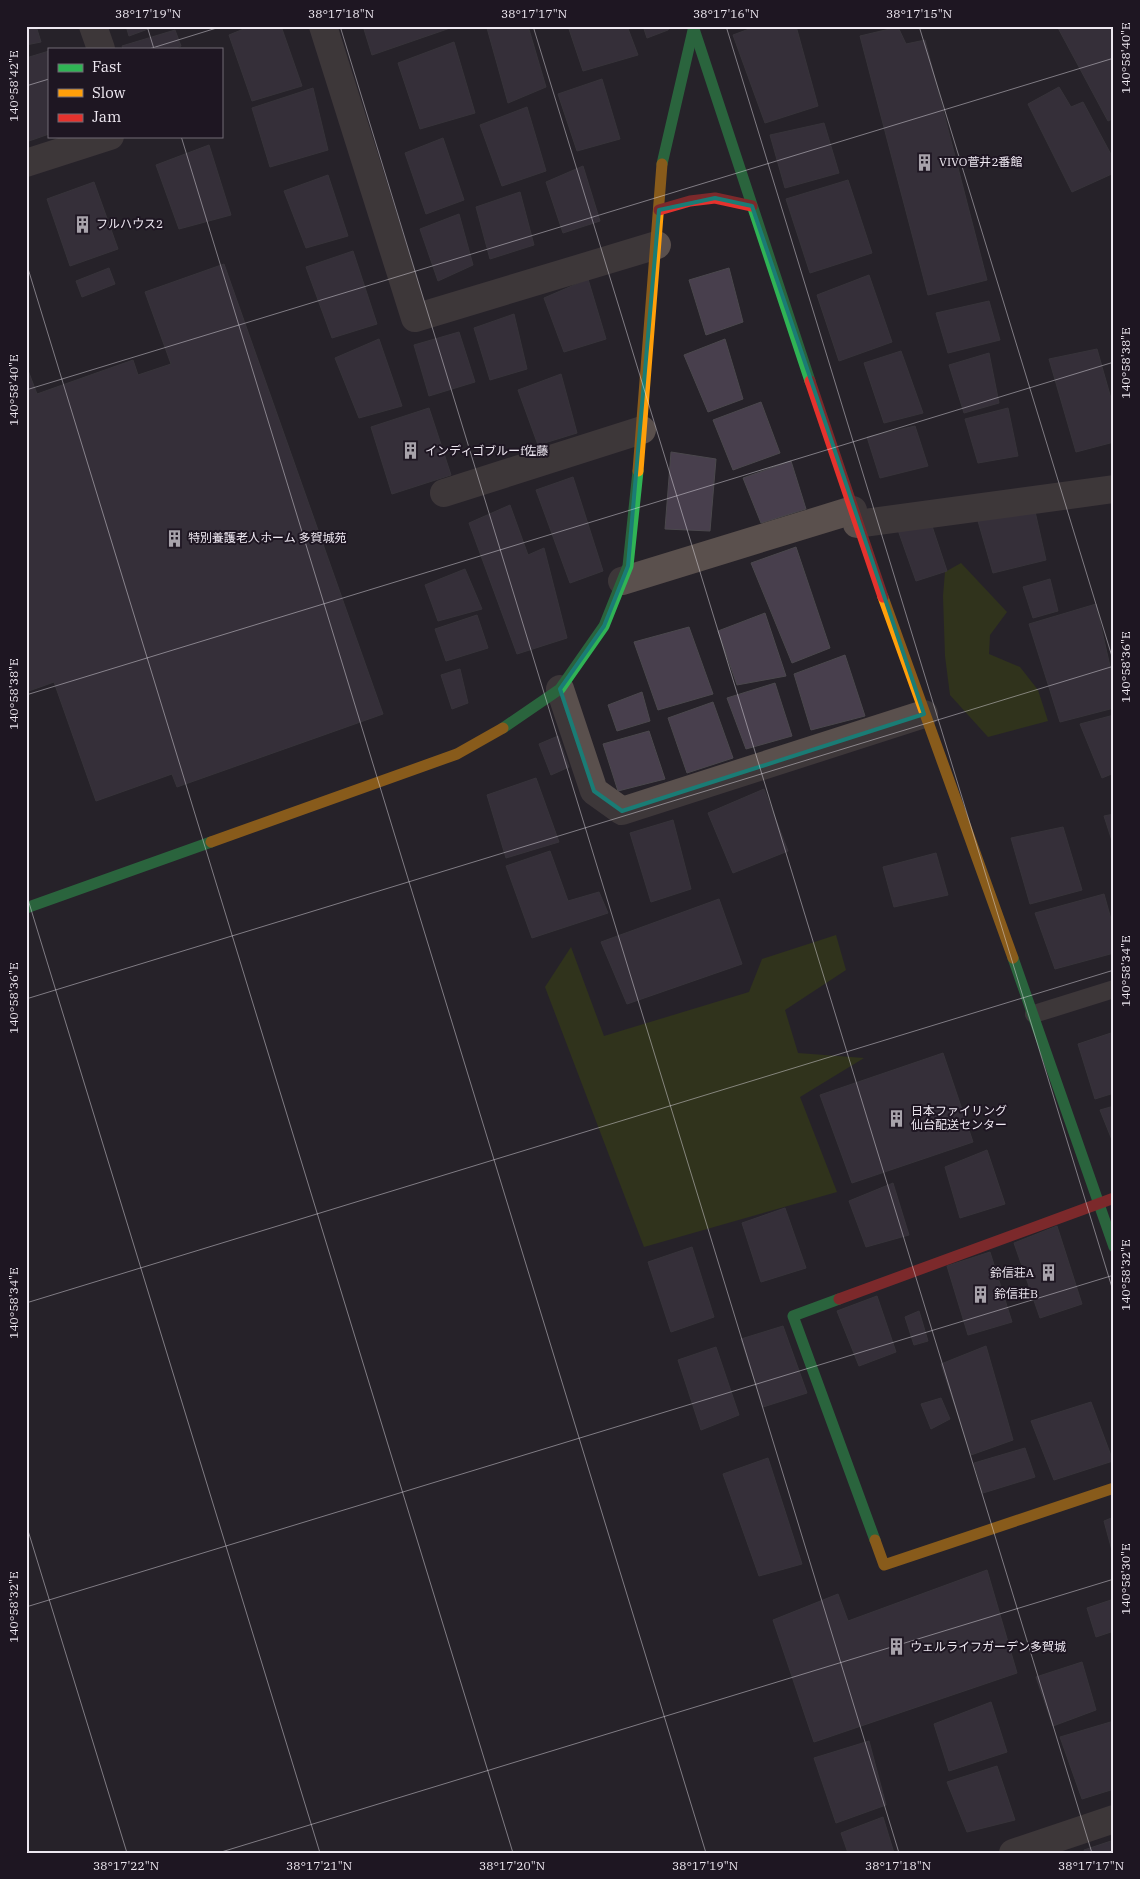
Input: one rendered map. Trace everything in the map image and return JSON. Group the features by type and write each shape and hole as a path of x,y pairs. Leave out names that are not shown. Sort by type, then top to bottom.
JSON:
{"street":[{"path":"93,26 101,48"},
{"path":"323,26 415,318 657,245"},
{"path":"693,26 855,517 924,714 1034,1014 1114,1247"},
{"path":"27,904 456,754 504,727 560,689 604,626 628,566 642,430 662,158 693,26"},
{"path":"26,163 104,138"},
{"path":"658,210 690,201 715,198 752,206"},
{"path":"444,493 642,430"},
{"path":"622,581 855,517 1114,489"},
{"path":"560,689 594,791 622,811 924,714"},
{"path":"1114,1198 793,1316 884,1565 1114,1488"},
{"path":"1013,1853 1114,1818"}],"lane":[{"path":"1034,1014 1114,989"}],"highlighted area":[{"path":"715,198 752,206 924,714 622,811 594,791 560,689 604,626 628,566 659,210"}],"green space":[{"path":"961,563 1007,612 990,635 989,654 1020,667 1038,690 1048,721 988,737 950,695 945,656 943,596 945,572"},
{"path":"836,935 846,970 785,1010 798,1053 864,1058 800,1097 837,1192 644,1247 545,987 571,947 604,1036 749,992 762,959"}],"building":[{"path":"26,26 36,26 41,42 26,45"},
{"path":"126,26 156,26 129,36"},
{"path":"251,26 281,26 302,86 252,101 229,35"},
{"path":"363,26 456,26 372,55"},
{"path":"491,26 528,26 546,87 508,103 487,28"},
{"path":"568,26 627,26 638,55 583,71"},
{"path":"643,26 670,26 668,30 647,38"},
{"path":"757,26 796,26 818,106 765,123 733,35"},
{"path":"1057,26 1114,26 1114,118 1108,121"},
{"name":"VIVO菅井2番館","path":"898,27 906,44 925,40 987,280 928,295 860,36"},
{"path":"175,30 181,46 176,48 123,48 122,46"},
{"path":"454,42 475,113 420,129 398,63"},
{"path":"48,51 48,134 29,141 26,133 26,58"},
{"path":"602,79 620,139 577,151 558,94"},
{"path":"1059,87 1071,107 1083,102 1114,160 1114,173 1072,192 1028,104"},
{"path":"313,88 328,150 270,167 252,108"},
{"path":"527,107 546,171 502,186 480,125"},
{"path":"824,123 839,173 785,188 770,135"},
{"path":"443,138 464,200 426,214 405,153"},
{"path":"209,145 231,215 179,229 156,165"},
{"path":"583,166 600,221 563,233 546,182"},
{"path":"328,175 348,236 306,248 284,191"},
{"path":"848,180 872,253 810,273 786,199"},
{"name":"フルハウス2","path":"94,182 118,249 70,266 47,199"},
{"path":"520,192 534,245 490,259 476,207"},
{"path":"459,214 473,265 438,281 420,229"},
{"path":"353,251 377,324 332,338 306,267"},
{"name":"特別養護老人ホーム 多賀城苑","path":"224,264 383,714 177,787 172,774 96,801 54,682 26,692 26,365 37,394 133,360 138,375 171,364 145,292"},
{"path":"109,268 115,284 82,297 76,281"},
{"path":"729,268 743,322 706,335 689,280"},
{"path":"869,275 892,342 839,361 817,295"},
{"path":"588,279 606,339 564,352 544,298"},
{"path":"989,301 1000,340 948,353 936,313"},
{"path":"514,314 527,369 490,380 474,328"},
{"path":"459,332 475,382 429,396 414,345"},
{"path":"379,339 402,406 359,418 335,358"},
{"path":"725,339 743,399 708,412 684,355"},
{"path":"1097,349 1114,409 1114,442 1076,452 1049,359"},
{"path":"901,351 923,413 884,423 864,363"},
{"path":"989,353 999,403 964,413 949,365"},
{"path":"561,374 577,433 538,445 518,390"},
{"path":"761,402 780,453 733,470 713,420"},
{"name":"インディゴブルーf佐藤","path":"429,408 451,475 392,494 371,427"},
{"path":"1008,408 1018,456 978,463 965,419"},
{"path":"915,426 928,466 880,478 867,437"},
{"path":"671,452 716,459 710,531 665,529"},
{"path":"791,461 806,509 761,523 743,478"},
{"path":"573,477 603,571 570,583 536,490"},
{"path":"510,505 528,555 544,548 567,638 517,654 469,523"},
{"path":"1034,507 1046,560 993,573 978,521"},
{"path":"930,520 947,571 916,581 898,530"},
{"path":"796,547 830,648 792,663 751,563"},
{"path":"465,569 482,609 438,621 425,585"},
{"path":"1050,579 1058,611 1033,618 1023,587"},
{"path":"1096,604 1114,684 1114,708 1060,722 1029,624"},
{"path":"765,613 786,676 737,685 718,631"},
{"path":"477,615 488,648 446,661 435,629"},
{"path":"689,627 713,694 658,710 634,642"},
{"path":"845,655 865,716 811,730 794,674"},
{"path":"460,669 468,703 452,709 441,675"},
{"path":"775,683 792,736 746,749 727,698"},
{"path":"642,692 650,721 617,731 608,705"},
{"path":"713,702 733,758 687,773 668,718"},
{"path":"1114,715 1114,773 1102,778 1080,724"},
{"path":"649,731 665,779 618,791 603,744"},
{"path":"558,736 569,767 551,775 539,744"},
{"path":"536,778 559,842 506,858 487,795"},
{"path":"764,789 788,851 733,873 708,813"},
{"path":"1114,814 1114,847 1104,816"},
{"path":"673,820 691,889 651,902 630,833"},
{"path":"1063,827 1082,890 1030,904 1011,838"},
{"path":"550,851 568,901 599,892 608,913 532,938 506,866"},
{"path":"936,853 948,895 894,907 883,867"},
{"path":"1104,894 1114,930 1114,953 1055,969 1035,913"},
{"path":"719,899 742,964 627,1004 601,942"},
{"path":"1114,1032 1114,1093 1095,1099 1078,1044"},
{"name":"日本ファイリング 仙台配送センター","path":"943,1053 973,1142 852,1183 820,1095"},
{"path":"1114,1106 1114,1145 1100,1110"},
{"path":"987,1150 1005,1204 960,1218 945,1167"},
{"path":"893,1183 909,1235 866,1247 849,1201"},
{"path":"785,1208 806,1268 761,1282 742,1223"},
{"name":"鈴信荘A","path":"1057,1226 1082,1304 1040,1318 1014,1243"},
{"path":"692,1247 714,1317 671,1332 648,1262"},
{"name":"鈴信荘B","path":"990,1252 1012,1322 968,1335 947,1266"},
{"path":"877,1296 896,1352 859,1366 837,1311"},
{"path":"919,1311 928,1341 914,1345 905,1317"},
{"path":"783,1326 807,1393 763,1407 741,1339"},
{"path":"986,1346 1013,1440 971,1455 941,1364"},
{"path":"716,1347 739,1415 701,1430 678,1360"},
{"path":"941,1398 950,1419 931,1429 921,1404"},
{"path":"1091,1402 1113,1461 1054,1480 1031,1421"},
{"path":"1025,1448 1035,1477 983,1493 974,1463"},
{"path":"768,1458 802,1564 759,1576 723,1474"},
{"path":"1114,1517 1114,1558 1104,1521"},
{"name":"ウェルライフガーデン多賀城","path":"987,1570 1017,1673 814,1742 773,1620 838,1594 848,1621"},
{"path":"1114,1599 1114,1631 1096,1637 1087,1608"},
{"path":"1082,1662 1096,1710 1053,1726 1036,1677"},
{"path":"991,1702 1007,1752 949,1771 934,1724"},
{"path":"1114,1721 1114,1789 1082,1799 1060,1737"},
{"path":"869,1741 886,1805 836,1823 814,1758"},
{"path":"997,1766 1015,1820 967,1832 947,1782"},
{"path":"883,1817 894,1853 848,1853 841,1833"},
{"path":"1114,1840 1114,1853 1085,1853 1084,1850"}],"traffic: fast":[{"path":"693,26 810,381"},
{"path":"662,164 694,26"},
{"path":"503,728 560,689 604,626 628,566 638,471"},
{"path":"26,908 211,842"},
{"path":"1013,958 1114,1247"},
{"path":"839,1299 793,1316 875,1540"}],"traffic: slow":[{"path":"638,471 662,164"},
{"path":"883,597 1013,958"},
{"path":"211,842 457,754 503,728"},
{"path":"875,1540 884,1565 1114,1488"}],"traffic: jam":[{"path":"659,210 690,201 715,198 752,206"},
{"path":"810,381 883,597"},
{"path":"839,1299 1114,1198"}],"place":[{"name":"VIVO菅井2番館","path":"925,162"},
{"name":"フルハウス2","path":"82,224"},
{"name":"インディゴブルーf佐藤","path":"411,451"},
{"name":"特別養護老人ホーム 多賀城苑","path":"174,538"},
{"name":"日本ファイリング 仙台配送センター","path":"897,1118"},
{"name":"鈴信荘A","path":"1048,1273"},
{"name":"鈴信荘B","path":"980,1294"},
{"name":"ウェルライフガーデン多賀城","path":"896,1647"}]}
